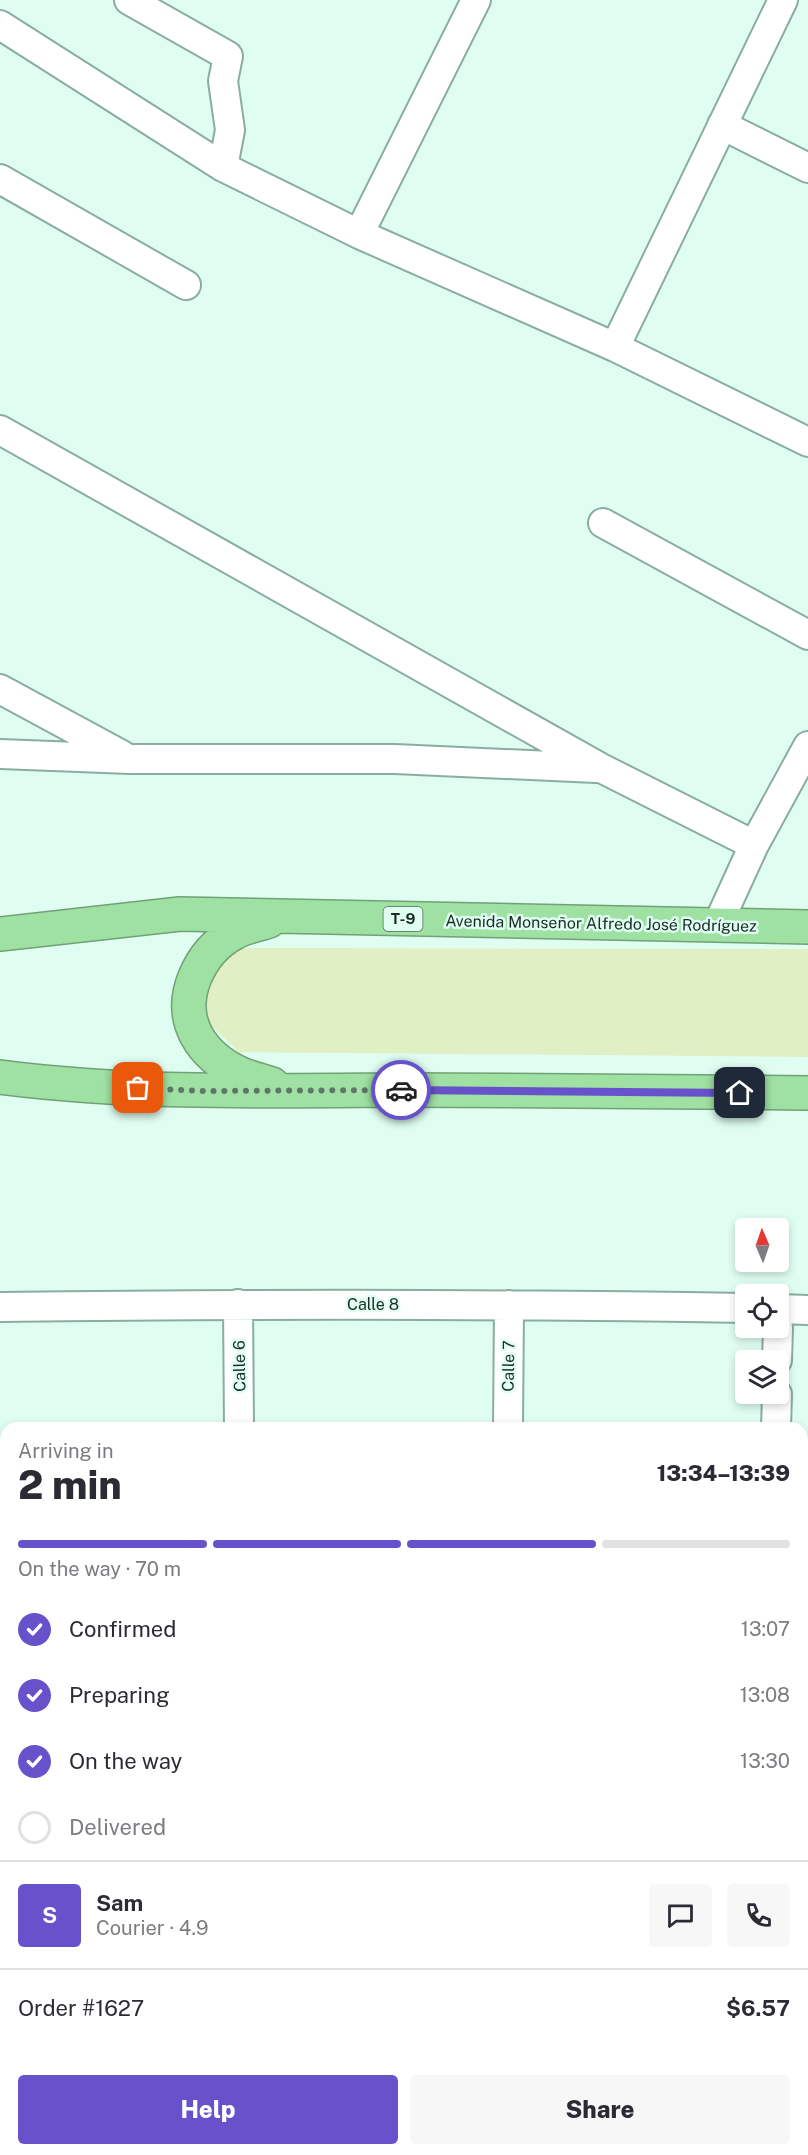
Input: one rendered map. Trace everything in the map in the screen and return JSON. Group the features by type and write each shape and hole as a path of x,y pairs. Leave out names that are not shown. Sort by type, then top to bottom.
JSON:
{"highway":[{"name":"Avenida Monseñor Alfredo José Rodríguez","path":"0,934 180,914 808,927"},
{"name":"T-9","path":"282,916 235,932 219,943 201,963 191,986 187,1003 190,1021 198,1041 215,1058 240,1074 293,1090"},
{"name":"T-9","path":"0,1077 118,1088 200,1091 808,1093"}],"street":[{"path":"129,0 228,56 223,81 230,130 223,166"},
{"path":"359,234 476,0"},
{"path":"615,347 783,0"},
{"path":"0,25 223,166 359,234 615,347 808,442"},
{"path":"722,125 808,168"},
{"path":"0,179 186,285"},
{"path":"0,430 601,768 754,845"},
{"path":"603,523 808,635"},
{"path":"0,690 130,759"},
{"path":"717,926 754,845 808,746"},
{"path":"0,754 130,759 395,759 601,768"},
{"name":"Calle 8","path":"0,1307 238,1304 735,1308"},
{"name":"Calle 6","path":"238,1304 239,1422"},
{"name":"Calle 7","path":"508,1422 509,1305"},
{"path":"789,1309 808,1310"},
{"path":"776,1422 777,1404"}],"green space":[{"path":"227,948 808,949 808,1057 239,1052 187,1003"}],"way so far":[{"path":"138,1088 200,1091 401,1090"}],"route":[{"path":"401,1090 740,1093"}]}
